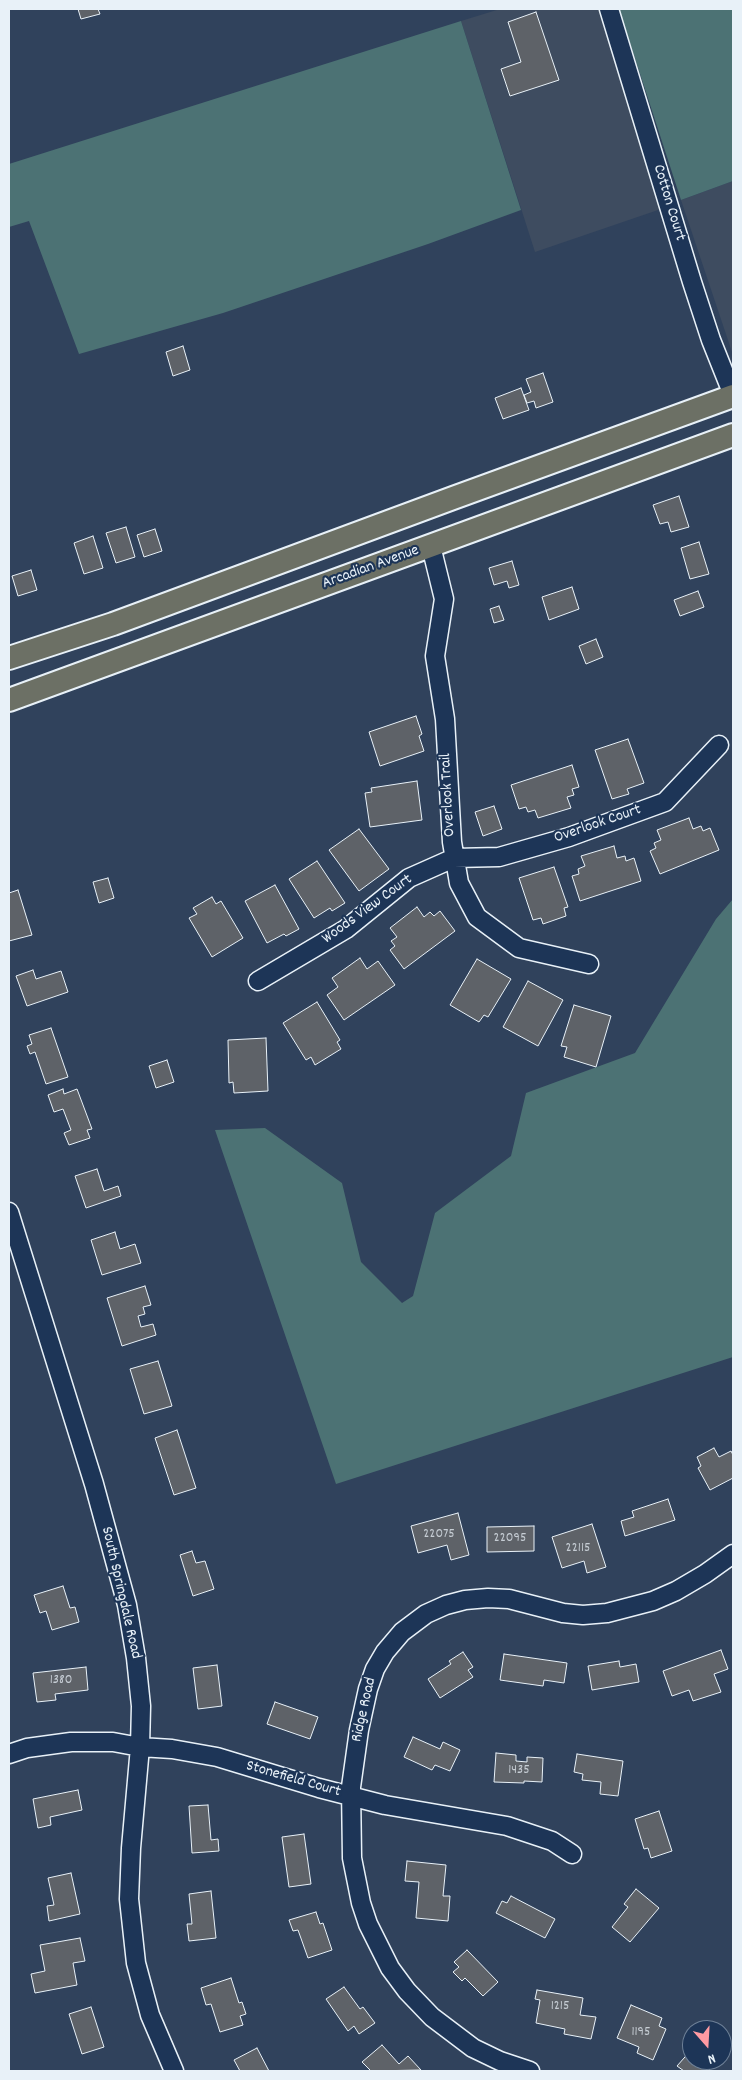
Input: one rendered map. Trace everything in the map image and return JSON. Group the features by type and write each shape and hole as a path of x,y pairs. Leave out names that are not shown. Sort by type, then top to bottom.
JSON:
{"main road":[{"path":"9,658 113,624 733,396"},
{"name":"Arcadian Avenue","path":"9,700 733,435"},
{"path":"229,581 242,616"}],"street":[{"name":"Cotton Court","path":"608,9 692,282 711,340 733,396"},
{"name":"Overlook Trail","path":"431,546 444,599 435,656 445,719 452,842 459,883 477,917 519,948 589,964"},
{"name":"Overlook Court","path":"454,858 499,857 569,837 665,802 719,745"},
{"name":"Woods View Court","path":"258,981 346,929 409,878 454,858"},
{"name":"South Springdale Road","path":"9,1212 91,1475 127,1606 136,1658 141,1706 140,1747 130,1848 130,1899 136,1963 150,2015 174,2071"},
{"name":"Ridge Road","path":"530,2071 500,2061 461,2039 432,2017 415,2000 390,1968 375,1941 361,1903 352,1858 352,1797 353,1766 359,1730 368,1689 375,1669 394,1641 426,1614 456,1602 488,1598 509,1600 563,1613 583,1615 607,1613 653,1601 676,1591 705,1574 733,1554"},
{"name":"Stonefield Court","path":"9,1754 27,1748 71,1742 114,1742 140,1747 172,1749 218,1758 352,1797 429,1814 507,1826 552,1841 572,1854"}],"shaded area":[{"path":"500,9 600,9 661,209 535,252 461,21"},
{"path":"733,181 733,355 681,200"}],"green space":[{"path":"619,9 733,9 733,181 681,200"},
{"path":"461,21 521,210 428,244 223,313 79,354 29,221 9,227 9,164"},
{"path":"733,899 733,1357 336,1484 215,1130 265,1128 342,1183 361,1262 402,1303 413,1296 435,1213 511,1156 526,1093 635,1053 716,919"}],"building":[{"path":"78,9 98,9 100,14 81,19"},
{"path":"536,12 559,80 510,96 501,69 521,62 508,22"},
{"path":"183,346 190,370 173,376 166,352"},
{"path":"543,373 553,402 536,408 534,401 527,403 524,395 531,392 526,379"},
{"path":"521,388 529,410 503,419 495,398"},
{"path":"679,496 689,527 671,532 668,522 660,524 653,505"},
{"path":"126,527 135,557 116,563 106,533"},
{"path":"155,529 162,551 144,557 137,535"},
{"path":"93,536 103,568 84,574 74,543"},
{"path":"699,542 709,574 690,579 681,548"},
{"path":"512,561 519,585 509,588 507,581 494,585 489,568"},
{"path":"31,570 37,590 18,596 12,576"},
{"path":"572,587 579,609 549,620 542,597"},
{"path":"698,591 704,607 680,616 674,600"},
{"path":"499,606 504,620 494,623 490,609"},
{"path":"596,639 603,657 586,664 579,646"},
{"path":"416,716 422,734 419,736 424,751 380,766 369,732"},
{"path":"628,739 644,783 627,789 629,794 612,799 595,750"},
{"path":"572,765 579,787 572,789 574,795 567,797 571,808 538,818 535,810 528,812 526,807 519,809 511,785"},
{"path":"417,781 422,820 370,827 365,793 372,792 371,788"},
{"path":"494,806 502,829 483,836 475,812"},
{"path":"689,818 693,829 701,826 703,831 710,828 719,850 660,874 650,851 656,848 654,843 661,840 657,830"},
{"path":"359,829 389,869 359,891 329,850"},
{"path":"614,846 617,858 625,856 626,861 634,858 641,881 580,901 572,876 579,874 578,869 585,866 581,856"},
{"path":"317,861 345,903 332,911 330,908 314,918 289,879"},
{"path":"554,867 568,907 564,908 566,916 543,924 541,918 533,920 519,878"},
{"path":"108,878 114,898 99,903 93,882"},
{"path":"275,885 299,929 267,943 245,901"},
{"path":"18,890 32,935 9,941 9,893"},
{"path":"212,897 216,904 221,901 243,938 212,957 189,918 197,914 193,908"},
{"path":"417,907 424,917 430,912 434,916 440,911 455,931 404,969 390,950 395,946 391,941 397,937 390,928"},
{"path":"360,958 367,969 378,961 395,985 344,1020 327,995 338,987 332,978"},
{"path":"477,959 511,979 488,1017 484,1015 479,1022 450,1005"},
{"path":"33,970 36,979 61,971 68,992 27,1006 16,976"},
{"path":"528,981 563,1000 538,1046 503,1027"},
{"path":"317,1002 340,1040 337,1042 341,1049 315,1065 311,1057 306,1060 283,1023"},
{"path":"574,1005 611,1016 596,1067 564,1057 567,1047 561,1046"},
{"path":"51,1028 68,1077 46,1084 35,1052 30,1054 27,1046 32,1044 29,1035"},
{"path":"266,1038 268,1091 234,1093 233,1082 229,1083 228,1040"},
{"path":"167,1060 174,1082 156,1088 149,1066"},
{"path":"63,1089 64,1094 77,1089 92,1129 87,1130 90,1138 69,1145 64,1133 71,1130 63,1109 54,1112 48,1095"},
{"path":"97,1169 104,1191 118,1186 121,1196 86,1208 75,1176"},
{"path":"115,1232 120,1249 135,1244 141,1263 102,1275 91,1240"},
{"path":"145,1286 151,1305 143,1307 145,1314 138,1316 141,1327 153,1324 156,1335 122,1346 107,1298"},
{"path":"158,1361 172,1406 144,1414 130,1369"},
{"path":"177,1430 196,1488 174,1495 155,1438"},
{"path":"714,1448 719,1457 731,1451 733,1455 733,1478 710,1490 698,1468 701,1466 697,1457"},
{"path":"668,1499 675,1520 625,1536 621,1521 634,1517 632,1511"},
{"path":"458,1513 469,1555 451,1560 447,1545 418,1553 411,1526"},
{"path":"592,1524 606,1567 587,1573 584,1561 562,1568 552,1537"},
{"path":"534,1526 534,1551 487,1552 487,1527"},
{"path":"192,1551 196,1563 205,1561 214,1589 193,1596 180,1555"},
{"path":"63,1586 70,1608 75,1607 79,1622 52,1630 46,1611 40,1613 34,1595"},
{"path":"721,1650 728,1669 714,1674 721,1692 693,1701 689,1690 672,1696 663,1671"},
{"path":"463,1652 473,1667 468,1670 473,1677 440,1698 428,1679 451,1664 449,1661"},
{"path":"504,1654 567,1663 564,1683 544,1680 543,1686 500,1680"},
{"path":"619,1661 620,1667 636,1664 639,1682 592,1690 588,1666"},
{"path":"217,1665 222,1706 198,1709 193,1668"},
{"path":"86,1667 88,1690 55,1694 56,1700 37,1702 33,1673"},
{"path":"275,1702 318,1717 310,1739 267,1724"},
{"path":"413,1737 440,1749 443,1742 460,1750 450,1771 435,1765 432,1770 404,1757"},
{"path":"496,1753 516,1755 516,1761 527,1762 527,1757 543,1758 542,1782 494,1782"},
{"path":"577,1754 623,1761 618,1796 600,1794 601,1782 582,1780 583,1774 574,1772"},
{"path":"78,1790 82,1810 50,1817 51,1825 38,1828 33,1799"},
{"path":"208,1805 211,1840 218,1839 219,1851 192,1853 189,1806"},
{"path":"659,1811 672,1851 651,1858 648,1848 644,1849 635,1819"},
{"path":"304,1834 311,1884 289,1887 282,1837"},
{"path":"407,1861 446,1865 443,1896 450,1896 448,1921 416,1918 419,1882 405,1881"},
{"path":"71,1873 80,1914 49,1921 47,1906 54,1905 48,1878"},
{"path":"636,1889 659,1908 630,1942 612,1927 628,1907 624,1904"},
{"path":"211,1891 216,1938 189,1941 187,1924 192,1924 189,1894"},
{"path":"511,1896 555,1919 545,1938 496,1913 502,1901 507,1903"},
{"path":"316,1912 320,1924 323,1923 332,1950 308,1958 298,1930 293,1931 289,1920"},
{"path":"80,1938 85,1961 73,1963 77,1985 35,1993 31,1974 45,1971 40,1945"},
{"path":"467,1950 498,1982 483,1996 465,1978 462,1981 453,1972 459,1967 454,1962"},
{"path":"231,1978 239,2003 242,2002 246,2014 240,2016 243,2025 220,2032 211,2004 206,2005 201,1988"},
{"path":"344,1987 360,2009 363,2007 375,2023 359,2034 354,2026 348,2031 326,1999"},
{"path":"537,1990 583,1998 580,2015 596,2017 591,2039 564,2034 565,2029 536,2023 540,2000 535,1999"},
{"path":"631,2005 662,2018 659,2026 666,2029 653,2060 637,2053 639,2047 617,2038"},
{"path":"91,2007 104,2047 82,2054 69,2014"},
{"path":"382,2045 399,2064 408,2056 421,2070 371,2071 362,2062"},
{"path":"257,2048 269,2071 240,2071 234,2060"},
{"path":"682,2060 682,2070 677,2066"},
{"path":"683,2070 711,2071 684,2071"}]}
